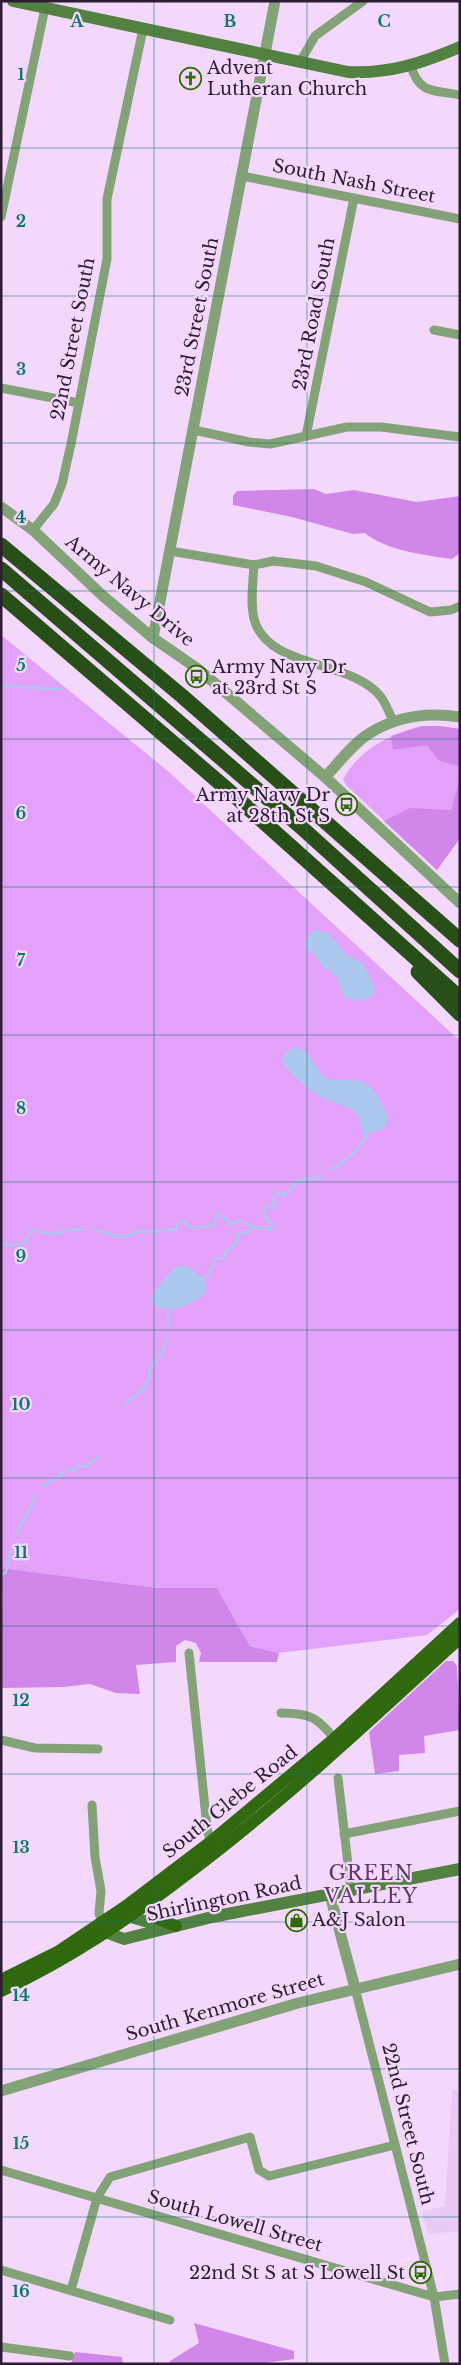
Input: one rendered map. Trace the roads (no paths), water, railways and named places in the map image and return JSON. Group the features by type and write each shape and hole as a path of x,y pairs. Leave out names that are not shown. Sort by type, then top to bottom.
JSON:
{"highway":[{"path":"1,545 182,696 460,940"},
{"path":"1,569 301,827 460,971"},
{"path":"1,595 228,790 460,998"},
{"path":"228,790 267,838 414,968 460,1014"}],"main road":[{"path":"13,1 348,72 364,73 411,66 460,47"},
{"name":"South Glebe Road","path":"1,1991 44,1970 150,1903 457,1637"},
{"name":"South Glebe Road","path":"1,1980 59,1951 108,1930 117,1912 212,1848"},
{"name":"Shirlington Road","path":"108,1930 124,1939 176,1926 351,1890 460,1870"},
{"path":"150,1903 154,1917 176,1926"},
{"path":"117,1912 158,1925 176,1926"}],"street":[{"name":"23rd Street South","path":"153,638 274,1"},
{"path":"300,62 315,36 363,1"},
{"path":"1,217 45,8"},
{"name":"22nd Street South","path":"33,530 54,504 62,484 107,260 107,199 144,29"},
{"path":"411,66 416,81 420,86 460,95"},
{"name":"South Nash Street","path":"242,176 460,219"},
{"name":"23rd Road South","path":"306,436 354,198"},
{"path":"434,330 460,335"},
{"path":"1,388 79,403"},
{"path":"194,430 249,442 270,444 347,427 381,427 460,437"},
{"name":"Army Navy Drive","path":"1,507 33,530 82,577 153,638 198,669 325,777 460,903"},
{"path":"170,551 254,565 273,561 316,566 366,582 430,612 451,610 460,606"},
{"path":"254,565 252,606 255,622 263,636 286,655 326,667 361,682 381,696 393,721"},
{"path":"325,777 368,734 393,721 414,716 444,715 460,718"},
{"path":"189,1653 212,1848"},
{"path":"281,1713 306,1714 313,1717 338,1742"},
{"path":"1,1740 35,1748 98,1749"},
{"path":"338,1778 351,1890"},
{"path":"92,1805 95,1857 101,1891 99,1913 108,1930"},
{"path":"344,1834 460,1812"},
{"name":"22nd Street South","path":"330,1895 434,2297 445,2364"},
{"name":"South Kenmore Street","path":"1,2091 298,2003 460,1964"},
{"path":"71,2290 97,2198 110,2177 250,2137 256,2164 264,2174 274,2175 396,2145"},
{"name":"South Lowell Street","path":"1,2170 434,2297 460,2294"},
{"path":"1,2270 170,2320"},
{"path":"1,2347 70,2356"}],"water":[{"path":"314,929 328,933 347,955 363,964 374,987 373,995 359,1000 344,997 336,975 323,967 314,954 305,948 305,941"},
{"path":"293,1047 307,1052 323,1077 335,1080 361,1081 372,1088 388,1117 385,1128 364,1135 359,1118 355,1112 323,1098 301,1082 282,1062 284,1055"},
{"path":"178,1266 186,1266 204,1279 206,1291 197,1299 182,1307 174,1310 169,1307 162,1310 151,1303 152,1299 170,1272"}],"waterway":[{"path":"1,686 60,689"},
{"path":"330,1170 357,1149 368,1132"},
{"path":"200,1280 208,1275 217,1258 225,1258 225,1253 237,1242 237,1235 240,1232 248,1233 253,1227 271,1229 272,1226 265,1216 265,1210 268,1206 276,1207 273,1200 277,1193 285,1196 285,1192 292,1189 298,1180 299,1182 307,1178 309,1180 321,1178"},
{"path":"95,1230 121,1237 141,1231 153,1232 176,1229 177,1224 184,1221 189,1228 213,1226 217,1214 228,1220 228,1226 239,1220 253,1227"},
{"path":"1,1243 6,1245 24,1244 32,1230 50,1234 84,1228"},
{"path":"169,1326 168,1315 172,1305"},
{"path":"125,1404 143,1389 149,1379 150,1369 164,1349 167,1337"},
{"path":"43,1486 55,1478 58,1479 60,1474 67,1470 73,1471 75,1467 86,1466 98,1457"},
{"path":"17,1533 32,1505 35,1495"},
{"path":"1,1575 6,1572 11,1550"},
{"path":"1,1592 1,1606"}],"place":[{"name":"Advent Lutheran Church","path":"191,78"},
{"name":"Army Navy Dr at 23rd St S","path":"196,677"},
{"name":"Army Navy Dr at 28th St S","path":"346,805"},
{"name":"A&J Salon","path":"296,1920"},
{"name":"22nd St S at S Lowell St","path":"421,2273"}],"district":[{"name":"GREEN VALLEY","path":"371,1884"}]}
